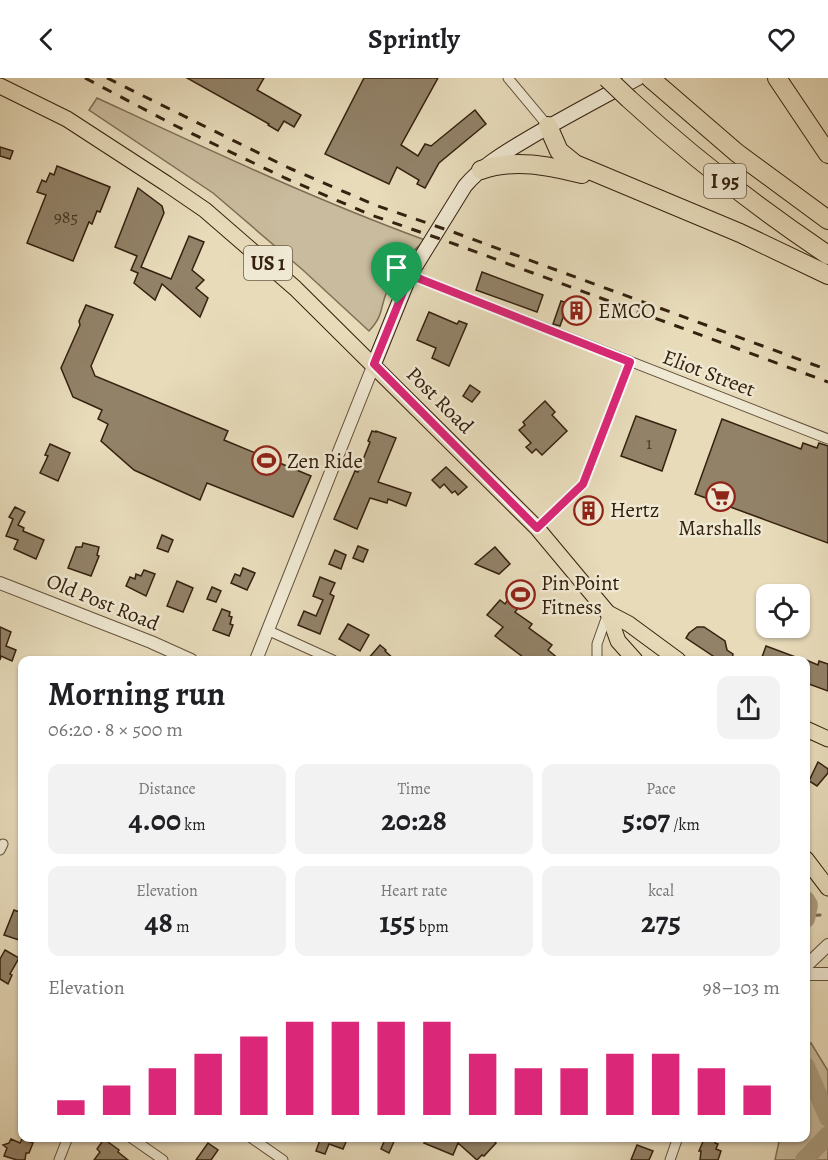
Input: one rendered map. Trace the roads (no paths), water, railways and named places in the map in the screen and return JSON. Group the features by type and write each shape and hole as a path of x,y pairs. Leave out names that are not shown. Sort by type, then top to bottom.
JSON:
{"highway":[{"name":"I 95","path":"607,78 682,146 740,193 828,255"},
{"path":"777,78 828,154"},
{"name":"I 95","path":"653,81 737,153 828,220"},
{"path":"548,126 559,151 569,160 740,233 828,275"},
{"path":"481,170 504,164 535,165 598,178 639,190"}],"main road":[{"path":"374,364 410,275 465,186 481,170 548,126 638,78"},
{"name":"Post Road","path":"0,86 67,119 205,210 295,288 537,528 608,613 618,641 631,656"},
{"name":"US 1","path":"608,613 629,624 673,656"},
{"path":"810,731 828,739"},
{"path":"810,864 828,888"}],"street":[{"path":"508,78 548,126"},
{"name":"Eliot Street","path":"410,275 828,439"},
{"path":"537,528 583,484 630,362"},
{"path":"257,656 374,364"},
{"name":"Old Post Road","path":"0,583 182,656"},
{"path":"597,656 597,644 608,613"},
{"path":"267,630 324,656"},
{"path":"810,962 828,945"},
{"path":"810,974 828,974"},
{"path":"59,1160 66,1142"},
{"path":"137,1142 163,1160"},
{"path":"257,1142 283,1160"},
{"path":"670,1160 676,1142"}],"waterway":[{"path":"810,916 820,915"},
{"path":"810,1075 828,1118"},
{"path":"804,1160 828,1135"}],"railway":[{"path":"85,78 174,125 285,178 371,215 828,382"},
{"path":"107,78 289,168 375,205 828,370"}],"place":[{"name":"EMCO","path":"577,311"},
{"name":"Zen Ride","path":"266,461"},
{"name":"Marshalls","path":"720,497"},
{"name":"Hertz","path":"589,510"},
{"name":"Pin Point Fitness","path":"520,595"}]}
